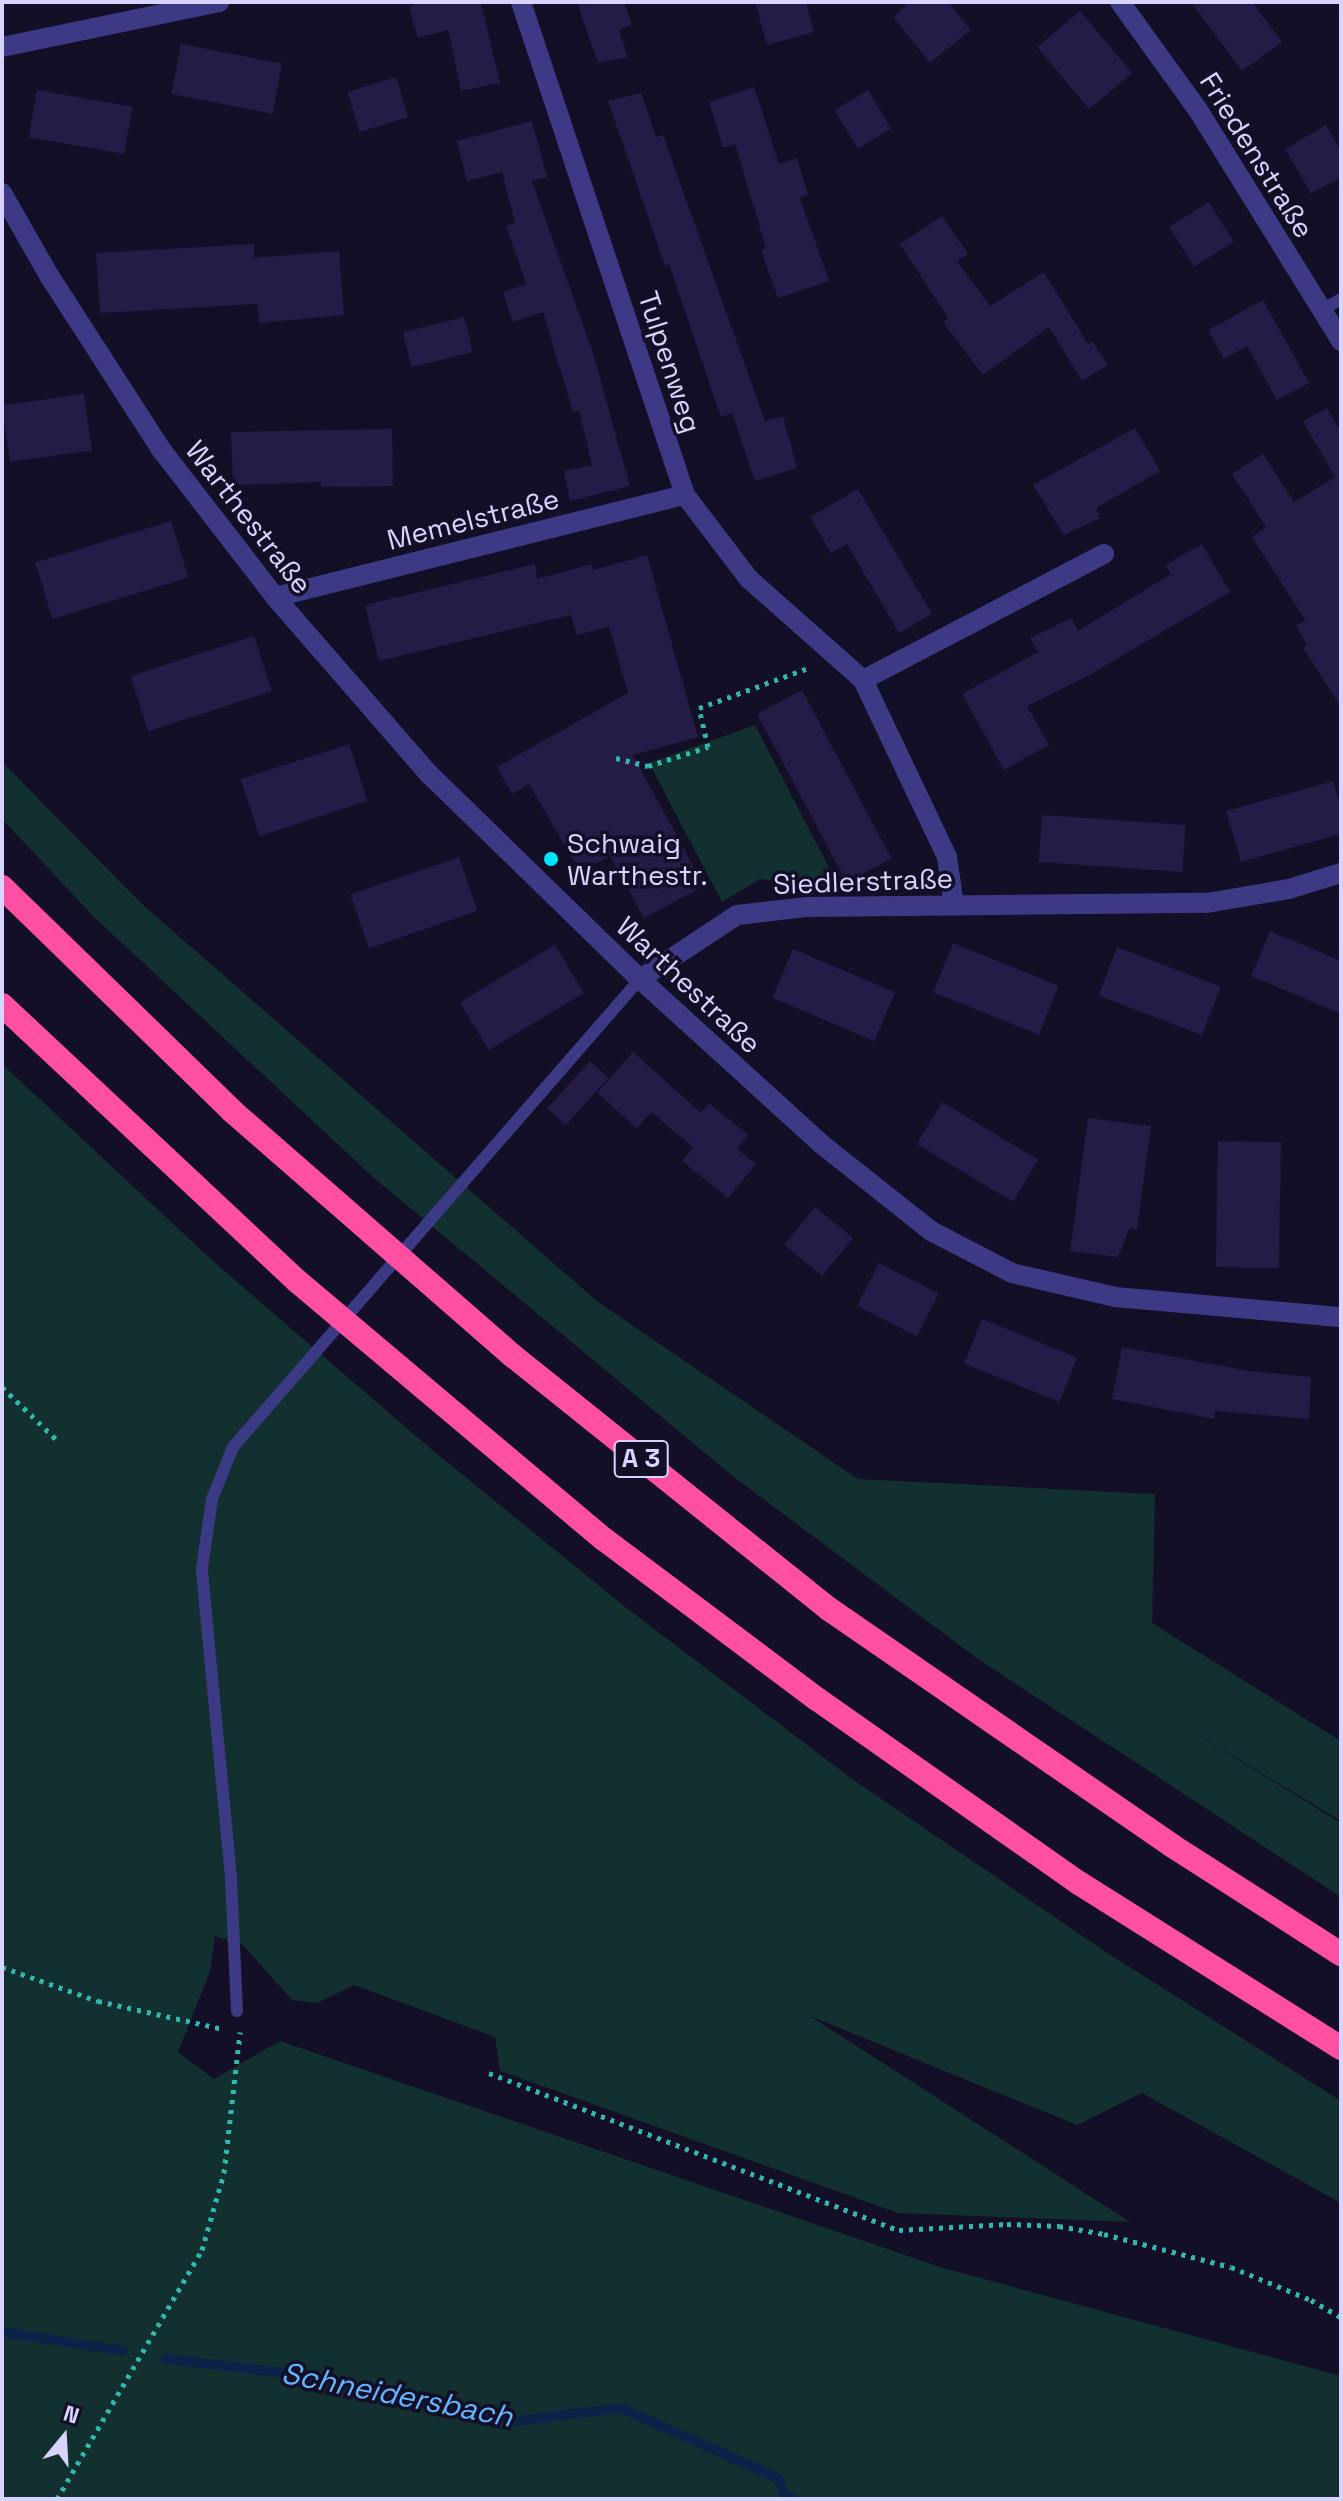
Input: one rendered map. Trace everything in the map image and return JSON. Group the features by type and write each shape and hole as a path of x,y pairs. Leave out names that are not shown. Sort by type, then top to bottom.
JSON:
{"highway":[{"name":"A 3","path":"2,887 232,1111 454,1305 829,1609 1171,1845 1341,1954"},
{"path":"2,1005 297,1281 605,1540 817,1699 1079,1883 1341,2048"}],"street":[{"path":"2,47 219,2"},
{"name":"Tulpenweg","path":"521,2 685,495 749,579 863,680 947,857 954,905"},
{"name":"Friedenstraße","path":"1120,2 1198,110 1341,341"},
{"name":"Warthestraße","path":"2,193 50,277 160,448 275,597 429,774 640,979 820,1143 931,1231 1012,1273 1115,1297 1341,1317"},
{"name":"Memelstraße","path":"275,597 685,495"},
{"path":"863,680 1104,554"},
{"name":"Siedlerstraße","path":"640,979 737,915 806,907 1207,903 1289,889 1341,873"}],"lane":[{"path":"1322,310 1341,299"},
{"name":"Siedlerstraße","path":"237,2011 231,1878 202,1569 212,1499 233,1447 482,1157 640,979"}],"path":[{"path":"616,758 648,766 708,747 699,708 839,657"},
{"path":"2,1387 59,1442"},
{"path":"2,1967 98,2001 240,2033 224,2173 202,2250 160,2328 57,2499"},
{"path":"489,2073 899,2230 1007,2224 1059,2226 1104,2234 1231,2267 1311,2300 1341,2317"}],"green space":[{"path":"755,725 839,887 760,879 722,902 649,763"},
{"path":"2,762 143,905 598,1302 858,1479 1155,1494 1152,1623 1341,1741 1341,1821 1180,1724 1341,1823 1341,1897 978,1659 735,1478 374,1178 95,918 2,819"},
{"path":"2,1064 214,1262 431,1449 624,1606 852,1779 1106,1952 1341,2101 1341,2203 1142,2093 1077,2125 810,2016 1130,2222 898,2213 500,2071 495,2037 354,1985 317,2003 292,2000 243,1945 215,1936 210,1971 178,2052 214,2079 280,2041 940,2267 1341,2376 1341,2499 2,2499"}],"building":[{"path":"422,2 481,2 500,83 461,91 448,30 418,38 409,6"},
{"path":"577,2 624,2 632,25 619,30 628,57 598,63"},
{"path":"755,2 806,2 814,32 767,45"},
{"path":"910,2 948,2 971,30 930,63 893,17"},
{"path":"1191,2 1252,2 1282,42 1242,71"},
{"path":"1080,11 1132,73 1089,109 1037,47"},
{"path":"181,44 282,64 272,114 171,94"},
{"path":"396,77 408,117 360,132 347,92"},
{"path":"754,87 779,164 797,158 808,195 800,198 829,281 778,298 761,250 766,248 735,144 723,148 709,102"},
{"path":"37,90 133,107 124,154 29,137"},
{"path":"868,90 891,129 858,149 835,110"},
{"path":"641,93 656,137 663,135 765,421 783,416 797,468 755,481 732,413 721,417 669,264 665,266 608,101"},
{"path":"532,121 547,177 532,181 593,353 630,486 570,501 564,471 592,465 579,410 573,412 543,312 513,322 503,292 526,284 506,226 515,223 502,172 467,181 457,141"},
{"path":"1326,125 1341,151 1341,177 1311,194 1285,149"},
{"path":"1209,202 1234,242 1194,267 1169,227"},
{"path":"942,216 968,254 957,261 990,306 1044,272 1088,344 1092,341 1108,365 1082,381 1049,327 983,375 943,322 948,318 900,244"},
{"path":"254,244 254,258 339,251 344,315 259,323 257,304 100,313 96,253"},
{"path":"1263,300 1309,383 1277,400 1247,346 1224,359 1208,330"},
{"path":"464,317 473,352 412,367 403,332"},
{"path":"84,394 92,450 10,462 2,406"},
{"path":"1327,408 1341,433 1341,707 1303,648 1307,645 1296,626 1305,620 1252,537 1266,527 1232,474 1263,454 1294,502 1335,477 1303,421"},
{"path":"1135,428 1160,471 1096,508 1100,518 1064,535 1033,485"},
{"path":"392,429 393,486 321,487 321,482 233,485 231,432"},
{"path":"858,489 932,614 899,633 847,544 831,553 810,517"},
{"path":"171,521 188,577 52,619 35,563"},
{"path":"1202,544 1230,592 1091,674 1027,706 1049,745 1004,770 962,694 1038,652 1030,638 1071,618 1078,631 1171,574 1165,565"},
{"path":"647,555 698,737 633,755 704,886 644,918 610,856 580,872 529,784 512,794 497,767 628,693 609,627 577,635 571,615 379,661 365,605 535,564 537,579 592,564 593,570"},
{"path":"254,636 272,691 148,731 130,676"},
{"path":"802,690 892,859 847,883 757,714"},
{"path":"349,744 368,801 259,836 241,779"},
{"path":"1333,781 1341,808 1341,834 1241,862 1226,811"},
{"path":"1042,815 1186,825 1182,872 1039,862"},
{"path":"459,857 478,911 369,948 350,894"},
{"path":"1270,931 1341,961 1341,1014 1251,976"},
{"path":"953,943 1059,986 1039,1035 933,992"},
{"path":"555,945 584,993 489,1050 460,1002"},
{"path":"1117,947 1221,987 1202,1035 1098,996"},
{"path":"793,949 895,992 874,1041 772,998"},
{"path":"633,1052 701,1113 709,1103 748,1135 737,1149 756,1164 728,1198 682,1161 693,1147 651,1112 637,1128 597,1093"},
{"path":"590,1061 609,1078 566,1125 547,1109"},
{"path":"942,1102 1038,1160 1013,1202 917,1144"},
{"path":"1088,1118 1151,1126 1137,1230 1130,1228 1118,1257 1070,1251"},
{"path":"1218,1141 1281,1142 1279,1268 1216,1267"},
{"path":"815,1207 853,1238 822,1276 784,1245"},
{"path":"879,1263 939,1293 917,1336 857,1306"},
{"path":"982,1319 1077,1358 1060,1402 964,1364"},
{"path":"1122,1347 1249,1371 1311,1377 1309,1419 1215,1411 1214,1419 1112,1399"}],"waterway":[{"name":"Schneidersbach","path":"2,2332 123,2351"},
{"name":"Schneidersbach","path":"166,2359 278,2372 517,2421 621,2408 778,2478 785,2496 793,2499"}],"place":[{"name":"Schwaig Warthestr.","path":"551,859"}]}
